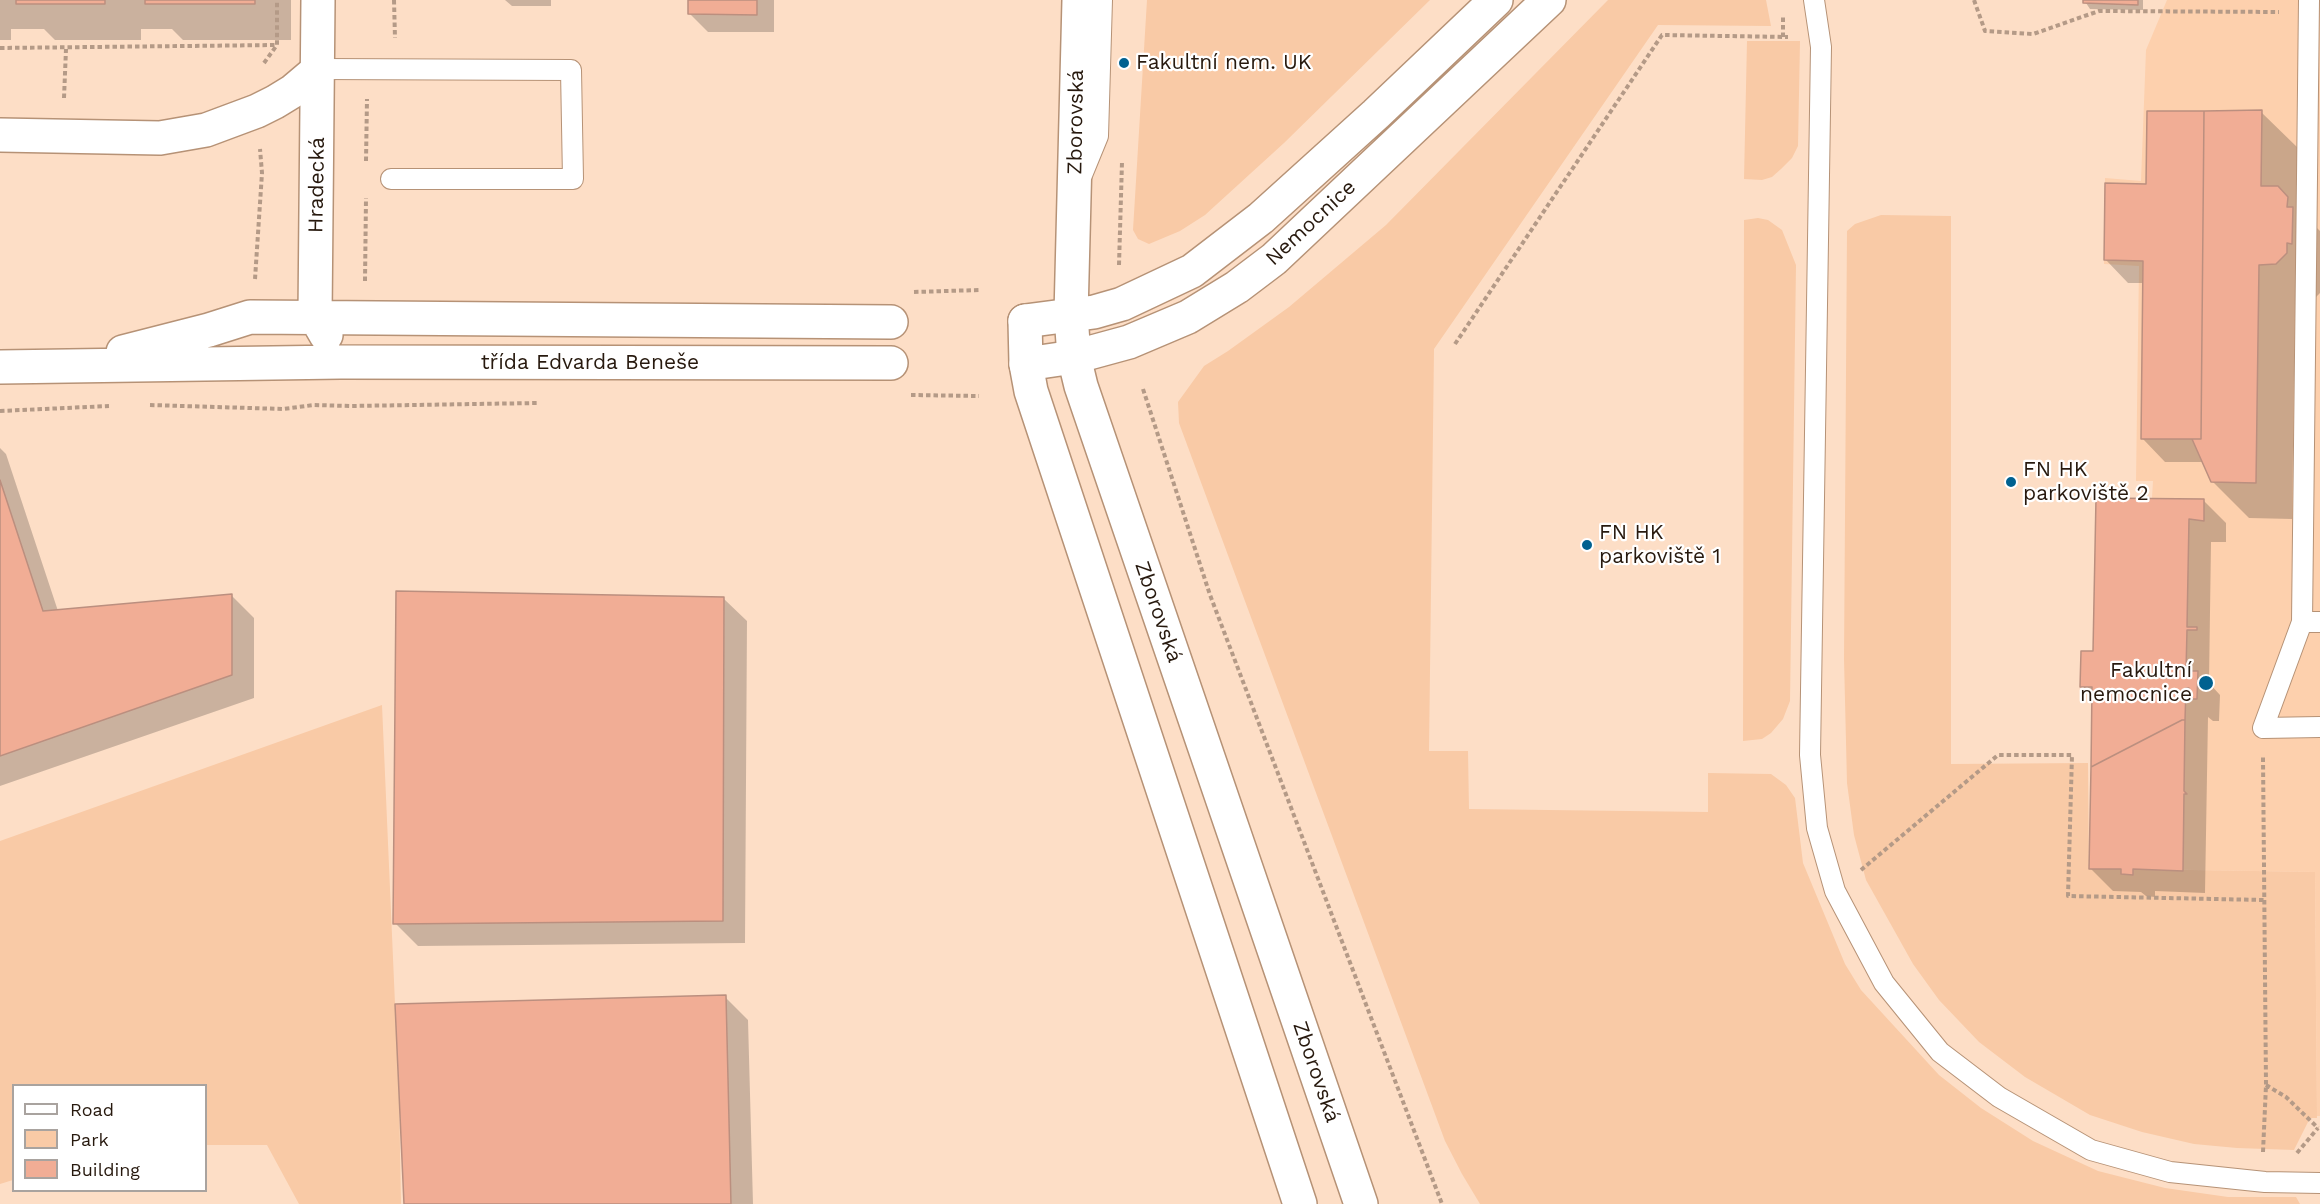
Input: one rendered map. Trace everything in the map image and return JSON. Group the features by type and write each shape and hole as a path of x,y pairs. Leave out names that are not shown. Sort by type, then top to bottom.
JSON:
{"street":[{"name":"Hradecká","path":"315,316 318,0"},
{"name":"Zborovská","path":"1079,0 1071,315 1074,357 1081,386 1361,1204"},
{"name":"Nemocnice","path":"1071,315 1122,304 1192,271 1261,218 1376,114 1496,0"},
{"name":"Nemocnice","path":"1026,364 1074,357 1129,342 1188,317 1237,287 1274,259 1549,0"},
{"path":"0,135 160,138 206,130 257,111 293,91 319,69"},
{"path":"1071,315 1025,321 1026,364 1031,391 1299,1204"},
{"path":"315,316 341,362"},
{"path":"289,363 315,316"},
{"name":"třída Edvarda Beneše","path":"72,366 250,317 891,322"},
{"name":"třída Edvarda Beneše","path":"0,367 341,362 891,363"}],"lane":[{"path":"1075,195 1098,136 1102,0"},
{"path":"1814,0 1820,38 1810,755 1817,828 1834,891 1884,983 1940,1052 1999,1097 2091,1150 2170,1172 2265,1182 2320,1183"},
{"path":"2309,0 2311,622 2263,728 2320,727"},
{"path":"319,69 571,70 573,179 391,178"}],"path":[{"path":"0,48 277,45 277,0"},
{"path":"366,172 368,44 395,44 394,0"},
{"path":"1974,0 1985,31 2033,34 2099,11 2278,12 2286,6"},
{"path":"1783,9 1783,37"},
{"path":"1455,344 1662,35 1820,38"},
{"path":"64,98 66,49"},
{"path":"255,282 262,173 257,111"},
{"path":"365,286 366,194"},
{"path":"1143,389 1210,595 1442,1204"},
{"path":"2263,728 2266,1085 2263,1154"},
{"path":"1834,891 1998,755 2072,755 2068,896 2264,900"},
{"path":"2266,1085 2286,1097 2319,1128 2295,1155"},
{"path":"2252,1153 2274,1154"}],"shaded area":[{"name":"Fakultní nemocnice","path":"2167,0 2320,0 2320,1116 2317,1116 2315,872 2133,869 2133,875 2089,869 2096,498 2152,498 2153,481 2136,481 2139,266 2104,264 2105,178 2141,181 2146,50"}],"green space":[{"path":"1147,0 1430,0 1284,143 1205,215 1180,231 1149,244 1138,239 1133,230"},
{"path":"1608,0 1766,0 1771,26 1658,25 1434,349 1429,751 1468,751 1469,809 1708,812 1708,773 1771,774 1786,785 1795,798 1803,863 1845,964 1861,990 1939,1075 1981,1108 2033,1141 2098,1171 2165,1188 2228,1197 2296,1197 2300,1204 1480,1204 1462,1174 1445,1141 1179,423 1178,402 1204,366 1289,307 1386,225"},
{"path":"1747,41 1800,41 1798,146 1792,158 1781,169 1772,177 1762,180 1744,179"},
{"path":"1881,215 1951,216 1951,764 2088,763 2089,869 2121,869 2122,874 2132,875 2133,869 2315,872 2317,1118 2310,1118 2294,1150 2194,1144 2142,1132 2090,1115 2025,1077 1979,1042 1939,1000 1913,964 1866,880 1854,835 1847,783 1844,659 1847,231 1855,224"},
{"path":"1758,218 1768,220 1782,230 1796,265 1790,701 1783,719 1771,733 1762,739 1743,741 1744,220"},
{"path":"382,705 399,1096 401,1204 299,1204 267,1145 207,1145 207,1084 12,1084 12,1180 0,1184 0,841"}],"building":[{"path":"16,0 105,0 105,4 16,4"},
{"path":"145,0 255,0 255,4 145,4"},
{"path":"688,0 757,0 757,15 688,14"},
{"path":"2083,0 2138,0 2138,5 2083,3"},
{"path":"2262,110 2261,186 2278,186 2288,197 2287,207 2293,207 2292,244 2287,243 2287,253 2276,264 2259,265 2256,483 2211,482 2192,439 2201,439 2204,111"},
{"path":"2147,111 2204,111 2201,439 2141,439 2143,261 2104,260 2105,183 2146,184"},
{"path":"0,480 43,611 232,594 232,675 0,756"},
{"path":"2096,498 2204,499 2204,521 2189,519 2187,627 2197,627 2197,630 2187,630 2186,671 2198,671 2197,699 2189,699 2189,688 2186,688 2185,720 2091,767 2092,687 2080,687 2081,651 2093,651"},
{"path":"396,591 724,597 723,921 393,924"},
{"path":"2185,720 2184,791 2187,794 2184,794 2183,871 2133,869 2133,875 2121,874 2121,869 2089,869 2091,767"},
{"path":"726,995 731,1204 404,1204 395,1004"}],"place":[{"name":"Fakultní nem. UK","path":"1124,63"},
{"name":"FN HK parkoviště 2","path":"2011,482"},
{"name":"FN HK parkoviště 1","path":"1587,545"},
{"name":"Fakultní nemocnice","path":"2206,683"}]}
